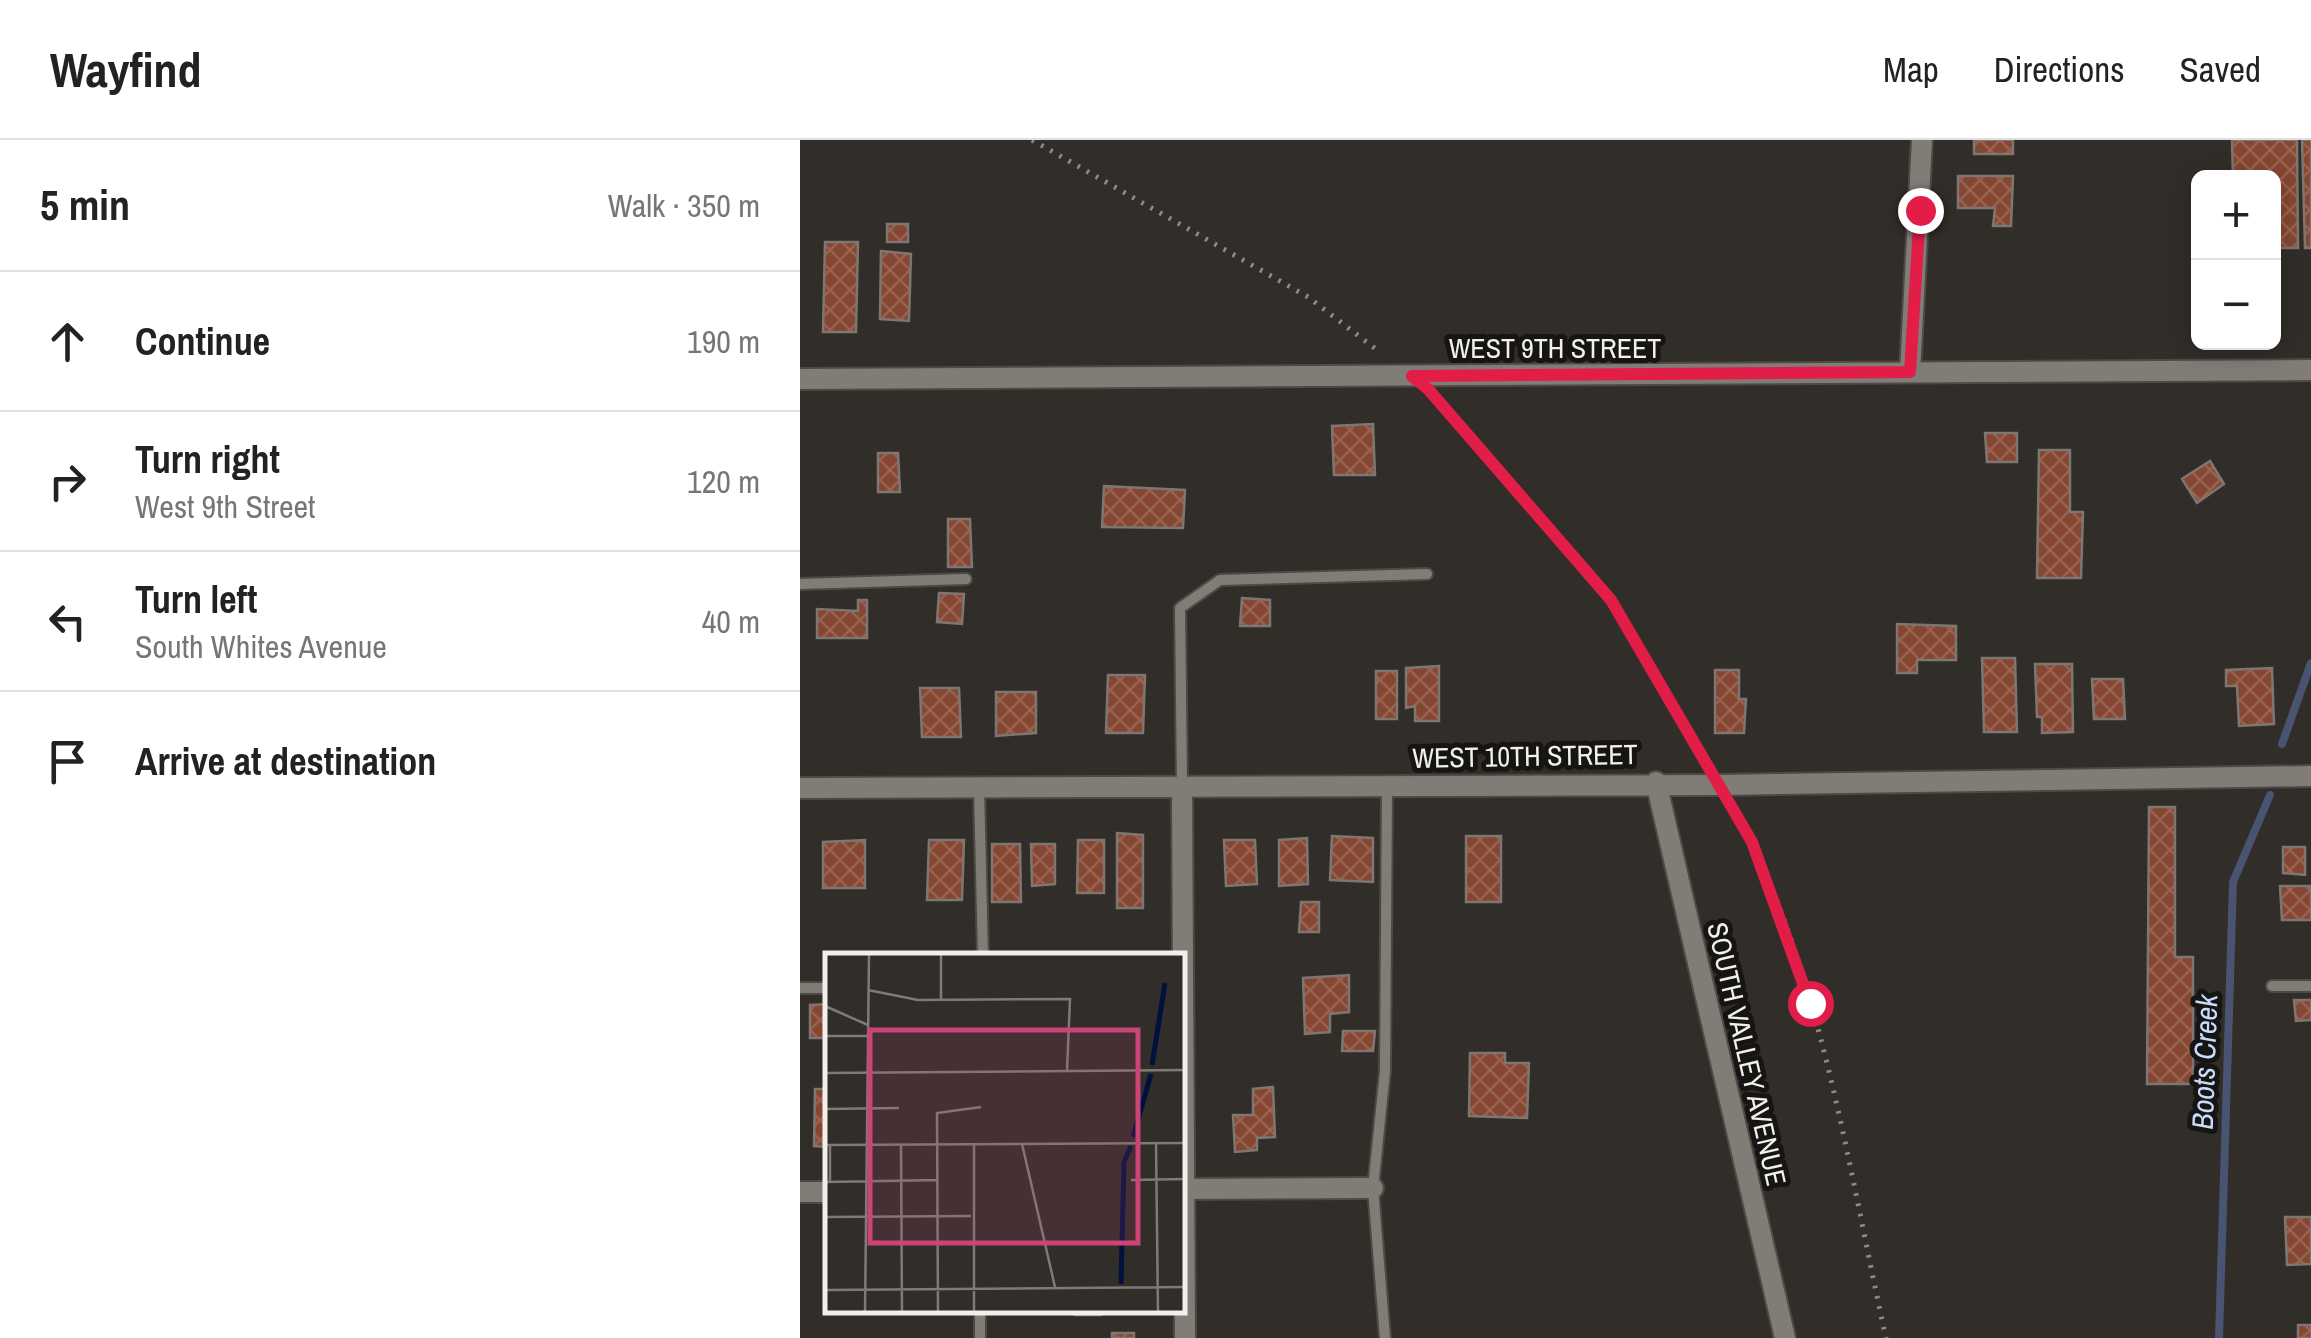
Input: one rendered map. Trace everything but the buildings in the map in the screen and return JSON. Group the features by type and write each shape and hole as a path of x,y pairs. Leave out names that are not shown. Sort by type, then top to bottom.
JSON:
{"street":[{"path":"1910,372 1922,140"},
{"name":"WEST 9TH STREET","path":"800,379 2311,370"},
{"name":"WEST 10TH STREET","path":"800,788 1656,782 1718,785 2311,776"},
{"name":"SOUTH VALLEY AVENUE","path":"1656,782 1785,1338"},
{"path":"1182,787 1183,953"},
{"path":"1185,1189 1372,1188"},
{"path":"1184,1313 1184,1338"}],"lane":[{"path":"1182,787 1180,608 1220,580 1428,574"},
{"path":"800,584 966,579"},
{"path":"1385,1338 1372,1188 1379,1163 1385,1071 1386,786"},
{"path":"979,787 983,953"},
{"path":"2272,986 2311,986"}],"path":[{"path":"1032,140 1308,297 1412,376 1428,389 1611,600 1752,842 1810,1003 1886,1338"}],"waterway":[{"name":"Boots Creek","path":"2282,744 2311,663"},
{"name":"Boots Creek","path":"2219,1338 2233,882 2270,795"}],"route":[{"path":"1810,1003 1752,842 1611,600 1428,389 1412,376 1910,372 1920,210"}]}
